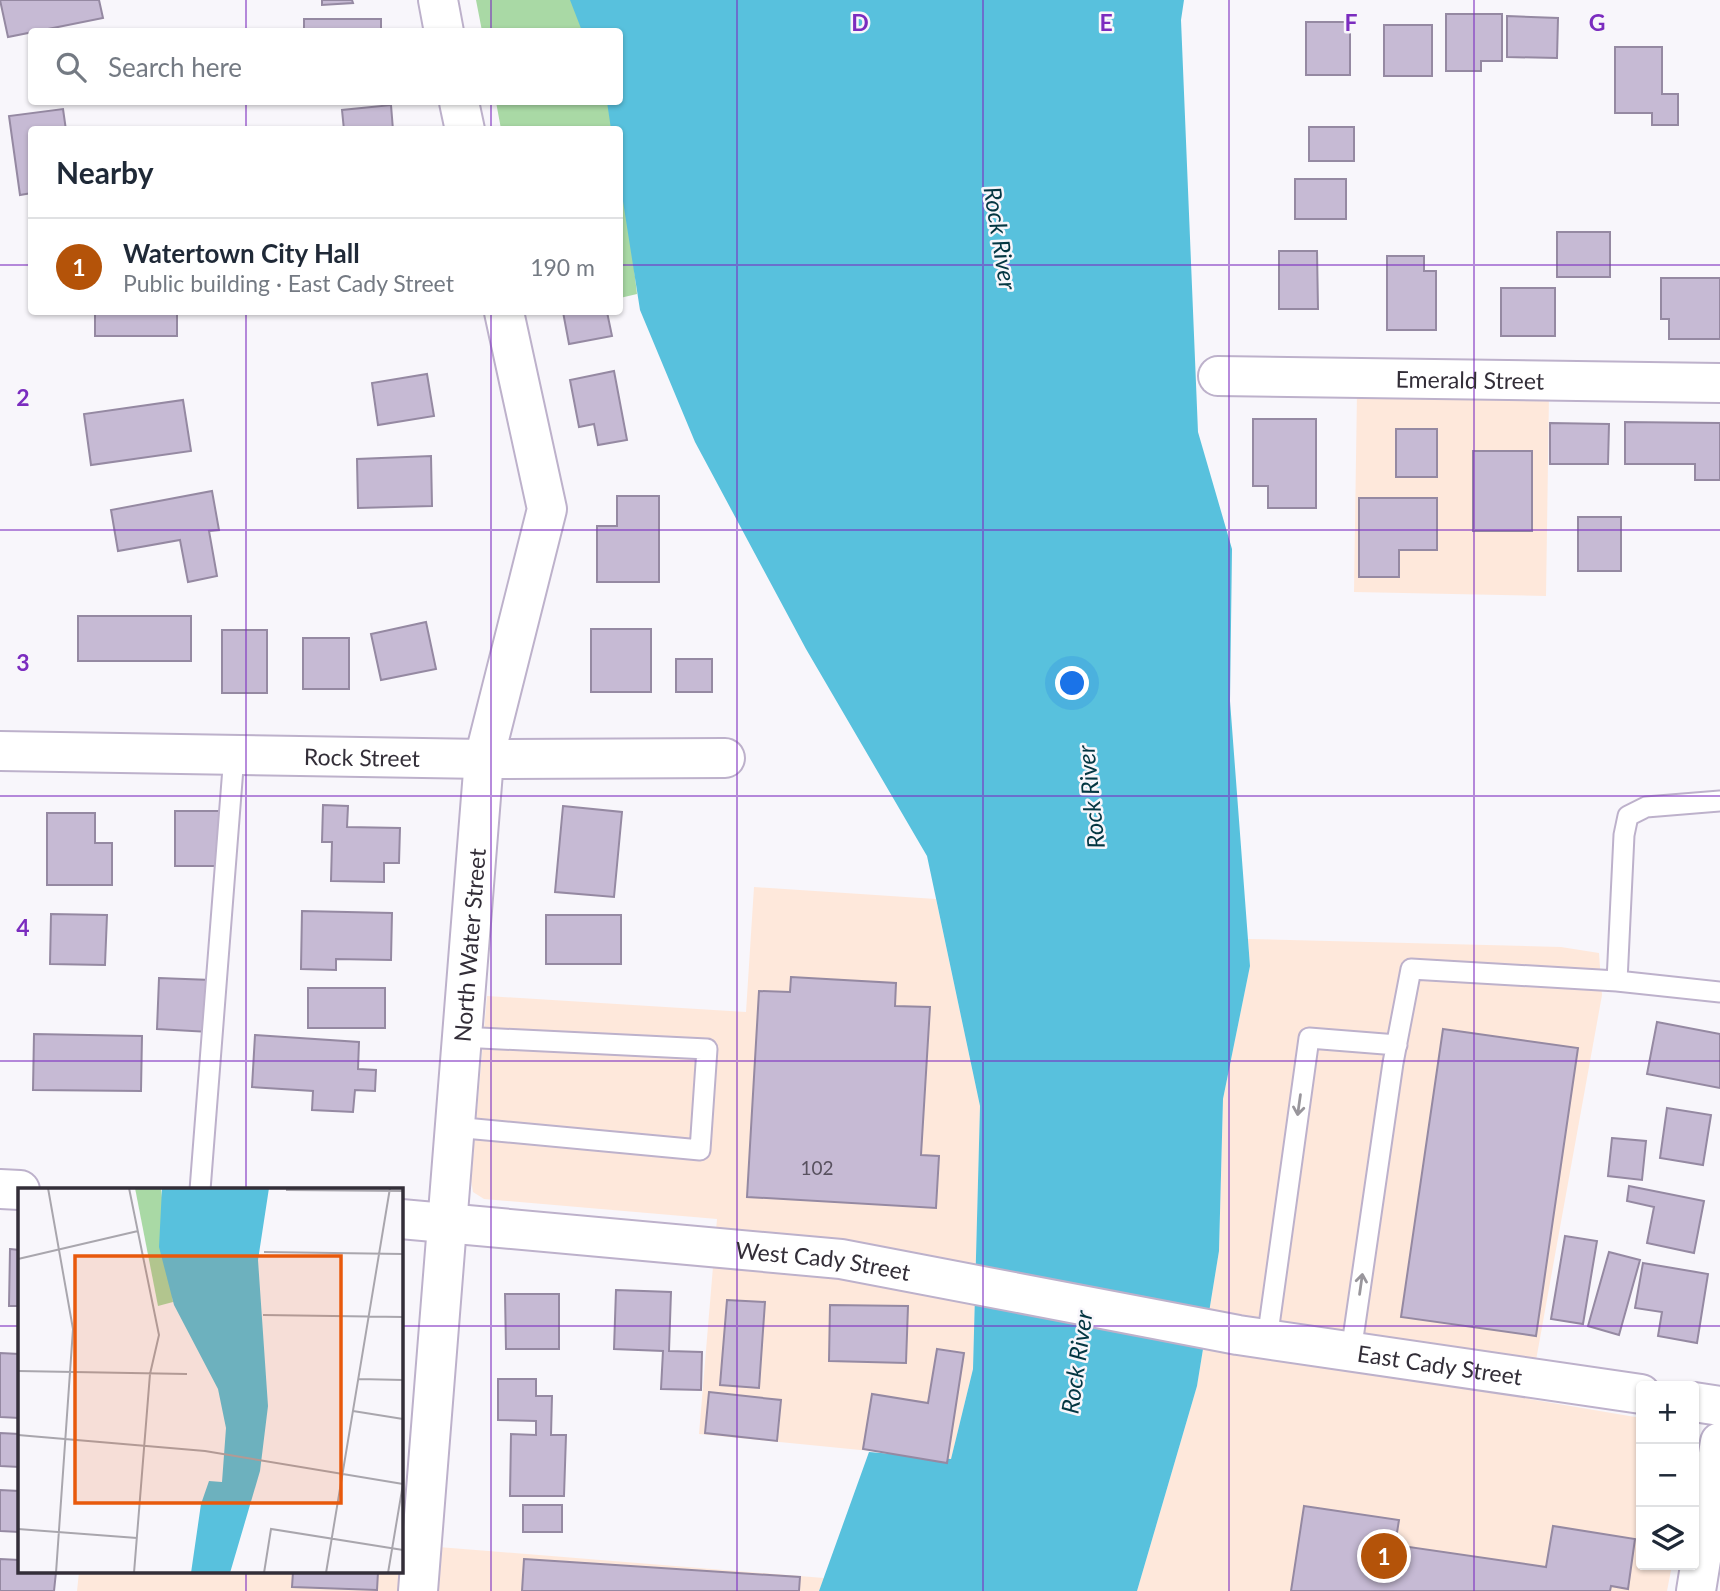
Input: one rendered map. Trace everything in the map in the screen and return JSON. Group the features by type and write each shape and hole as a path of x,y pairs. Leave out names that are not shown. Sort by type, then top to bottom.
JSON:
{"street":[{"path":"438,0 443,28"},
{"path":"459,105 464,126"},
{"name":"North Water Street","path":"418,1591 484,759 547,509 505,315"},
{"name":"Emerald Street","path":"1218,376 1720,383"},
{"name":"Rock Street","path":"0,751 484,759 725,758"},
{"path":"0,1189 18,1190"},
{"name":"West Cady Street","path":"402,1219 841,1259 951,1283 1252,1337"},
{"name":"East Cady Street","path":"1252,1337 1636,1393"},
{"path":"1699,1403 1720,1406"},
{"path":"1696,1591 1720,1442"}],"lane":[{"path":"200,1188 234,755"},
{"path":"1617,981 1624,835 1628,816 1646,807 1720,801"},
{"path":"1351,1352 1396,1045 1411,969 1617,981 1720,992"},
{"path":"454,1127 700,1150 707,1049 461,1037"},
{"path":"1252,1337 1309,1038 1396,1045"}],"shaded area":[{"path":"1357,392 1549,395 1546,596 1354,592"},
{"path":"754,887 936,899 980,1106 973,1369 951,1459 699,1434 717,1219 484,1199 473,1192 471,1180 487,996 746,1012"},
{"path":"1248,939 1561,947 1599,953 1602,995 1529,1399 1636,1417 1636,1570 1671,1570 1667,1591 1137,1591 1197,1386 1219,1251 1223,1099 1250,966"},
{"path":"402,1544 824,1578 819,1591 77,1591 79,1574 402,1574"}],"green space":[{"path":"476,0 575,0 587,28 481,28"},
{"path":"497,105 614,105 617,126 500,126"},
{"path":"623,174 637,294 623,297"}],"water":[{"name":"Rock River","path":"570,0 1184,0 1181,20 1198,432 1232,549 1230,701 1250,966 1223,1099 1219,1251 1197,1386 1137,1591 819,1591 869,1452 951,1459 973,1369 980,1106 927,856 806,649 695,442 640,310 623,201 623,126 611,126 607,105 623,105 623,28 581,28"}],"building":[{"path":"0,0 99,0 103,18 53,28 28,28 28,33 8,37"},
{"path":"322,0 352,0 353,3 322,5"},
{"path":"1446,14 1502,14 1502,61 1481,61 1481,71 1446,71"},
{"path":"1507,16 1558,18 1557,58 1507,57"},
{"path":"304,19 381,19 381,28 304,28"},
{"path":"1306,22 1350,22 1350,75 1306,75"},
{"path":"1384,25 1432,25 1432,76 1384,76"},
{"path":"1615,47 1662,47 1662,94 1678,94 1678,125 1652,125 1652,113 1615,113"},
{"path":"391,105 393,126 344,126 342,110"},
{"path":"63,109 65,126 28,126 28,194 20,195 9,116"},
{"path":"1309,127 1354,127 1354,161 1309,161"},
{"path":"1295,179 1346,179 1346,219 1295,219"},
{"path":"1557,232 1610,232 1610,277 1557,277"},
{"path":"1279,251 1317,251 1318,309 1279,309"},
{"path":"1387,256 1424,256 1424,271 1436,271 1436,330 1387,330"},
{"path":"1661,278 1720,278 1720,339 1669,339 1669,319 1661,319"},
{"path":"1501,288 1555,288 1555,336 1501,336"},
{"path":"95,315 177,315 177,336 95,336"},
{"path":"564,315 608,315 612,336 569,344"},
{"path":"614,371 627,440 598,445 594,424 579,427 570,380"},
{"path":"427,374 434,416 378,425 372,383"},
{"path":"183,400 191,451 91,465 84,414"},
{"path":"1253,419 1316,419 1316,508 1268,508 1268,486 1253,486"},
{"path":"1625,422 1720,423 1720,480 1695,480 1695,464 1625,464"},
{"path":"1550,423 1609,424 1608,464 1550,464"},
{"path":"1396,429 1437,429 1437,477 1396,477"},
{"path":"1473,451 1532,451 1532,531 1473,531"},
{"path":"431,456 432,506 358,508 357,459"},
{"path":"212,491 219,530 209,531 217,576 188,582 180,540 118,551 111,510"},
{"path":"617,496 659,496 659,582 597,582 597,526 617,526"},
{"path":"1359,498 1437,498 1437,550 1399,550 1399,577 1359,577"},
{"path":"1578,517 1621,517 1621,571 1578,571"},
{"path":"78,616 191,616 191,661 78,661"},
{"path":"426,622 436,669 381,680 371,634"},
{"path":"591,629 651,629 651,692 591,692"},
{"path":"222,630 267,630 267,693 222,693"},
{"path":"303,638 349,638 349,689 303,689"},
{"path":"676,659 712,659 712,692 676,692"},
{"path":"323,805 348,806 347,827 400,828 399,863 384,863 384,882 331,881 332,842 322,842"},
{"path":"563,806 622,812 614,897 555,892"},
{"path":"175,811 220,811 220,866 175,866"},
{"path":"47,813 95,813 95,843 112,843 112,885 47,885"},
{"path":"302,911 392,913 391,960 336,959 336,970 301,969"},
{"path":"51,914 107,915 105,965 50,964"},
{"path":"546,915 621,915 621,964 546,964"},
{"path":"791,977 896,983 895,1006 930,1007 921,1155 939,1156 936,1208 747,1197 759,991 790,992"},
{"path":"159,978 211,980 209,1032 157,1029"},
{"path":"308,988 385,988 385,1028 308,1028"},
{"path":"1657,1022 1720,1034 1720,1088 1647,1074"},
{"path":"1443,1029 1578,1048 1536,1336 1401,1317"},
{"path":"34,1034 142,1036 141,1091 33,1090"},
{"path":"255,1035 359,1042 358,1069 376,1070 375,1091 355,1090 353,1112 312,1110 313,1091 252,1087"},
{"path":"1667,1108 1711,1115 1703,1165 1660,1158"},
{"path":"1612,1138 1646,1141 1642,1180 1608,1176"},
{"path":"1629,1186 1704,1201 1694,1253 1647,1243 1654,1207 1627,1201"},
{"path":"1565,1236 1597,1241 1583,1324 1551,1319"},
{"path":"10,1249 18,1250 18,1306 9,1306"},
{"path":"1609,1252 1640,1260 1619,1335 1588,1326"},
{"path":"1643,1263 1708,1274 1697,1343 1658,1336 1662,1312 1635,1308"},
{"path":"616,1290 671,1292 669,1351 702,1352 701,1390 661,1389 663,1351 614,1349"},
{"path":"505,1294 559,1294 559,1349 506,1349"},
{"path":"727,1300 765,1302 759,1388 720,1385"},
{"path":"830,1305 908,1306 906,1363 829,1361"},
{"path":"937,1349 964,1353 947,1463 863,1449 872,1394 928,1403"},
{"path":"0,1353 18,1354 18,1418 0,1417"},
{"path":"498,1379 536,1379 536,1396 552,1396 551,1435 566,1435 564,1496 510,1496 511,1434 536,1435 536,1421 498,1420"},
{"path":"709,1392 781,1400 777,1441 705,1433"},
{"path":"0,1433 18,1434 18,1467 0,1466"},
{"path":"0,1490 18,1491 18,1532 0,1531"},
{"path":"523,1505 562,1505 562,1532 523,1532"},
{"path":"1304,1506 1399,1520 1395,1545 1546,1567 1553,1526 1635,1539 1628,1589 1611,1586 1610,1591 1291,1591"},
{"path":"0,1559 18,1560 18,1574 56,1574 54,1591 0,1591"},
{"path":"524,1559 800,1577 799,1591 522,1591"},
{"path":"293,1574 378,1574 377,1590 292,1587"}],"place":[{"name":"Watertown City Hall","path":"1384,1556"}]}
